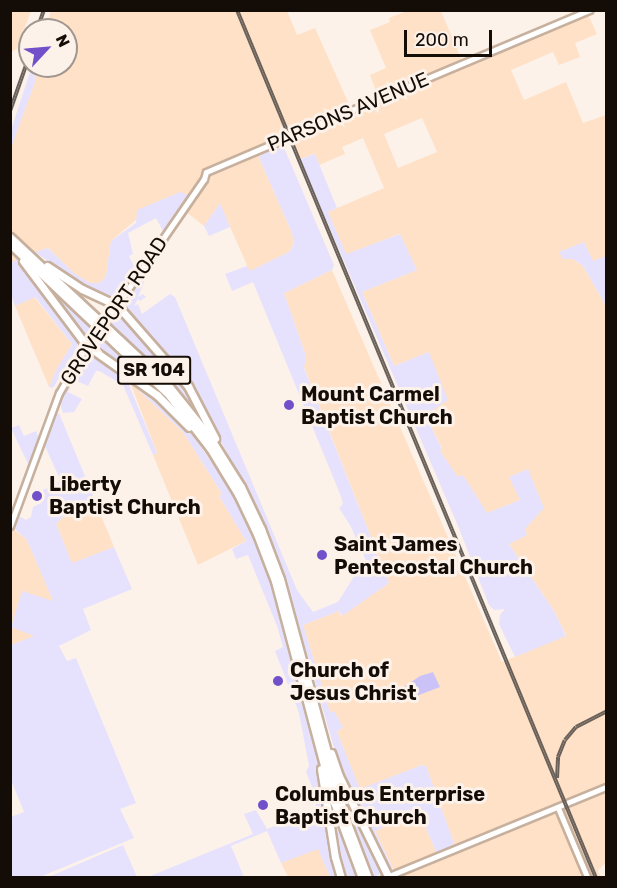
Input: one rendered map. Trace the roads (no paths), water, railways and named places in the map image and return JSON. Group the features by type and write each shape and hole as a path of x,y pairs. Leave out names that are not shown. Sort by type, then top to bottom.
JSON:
{"highway":[{"name":"SR 104","path":"10,236 35,265 144,368 183,411 210,448 242,502 269,563 339,817 364,875"},
{"name":"SR 104","path":"11,244 159,375 198,421 245,495 271,552 344,815 364,875"},
{"path":"35,265 115,307 188,386 221,454"},
{"path":"35,265 86,345 171,406 200,440 210,448"},
{"path":"319,723 339,776 387,877"},
{"path":"320,749 333,850 341,878"}],"main road":[{"name":"PARSONS AVENUE","path":"206,172 589,10"},
{"name":"GROVEPORT ROAD","path":"10,526 59,393 86,345 204,179 206,172"},
{"path":"387,877 606,787"},
{"path":"558,807 588,878"}],"railway":[{"path":"41,18 44,10"},
{"path":"237,10 596,878"},
{"path":"10,111 22,78"},
{"path":"557,778 558,757 565,740 576,727 606,712"}],"place":[{"name":"Mount Carmel Baptist Church","path":"289,405"},
{"name":"Liberty Baptist Church","path":"37,496"},
{"name":"Saint James Pentecostal Church","path":"322,555"},
{"name":"Church of Jesus Christ","path":"278,681"},
{"name":"Columbus Enterprise Baptist Church","path":"263,805"}]}
